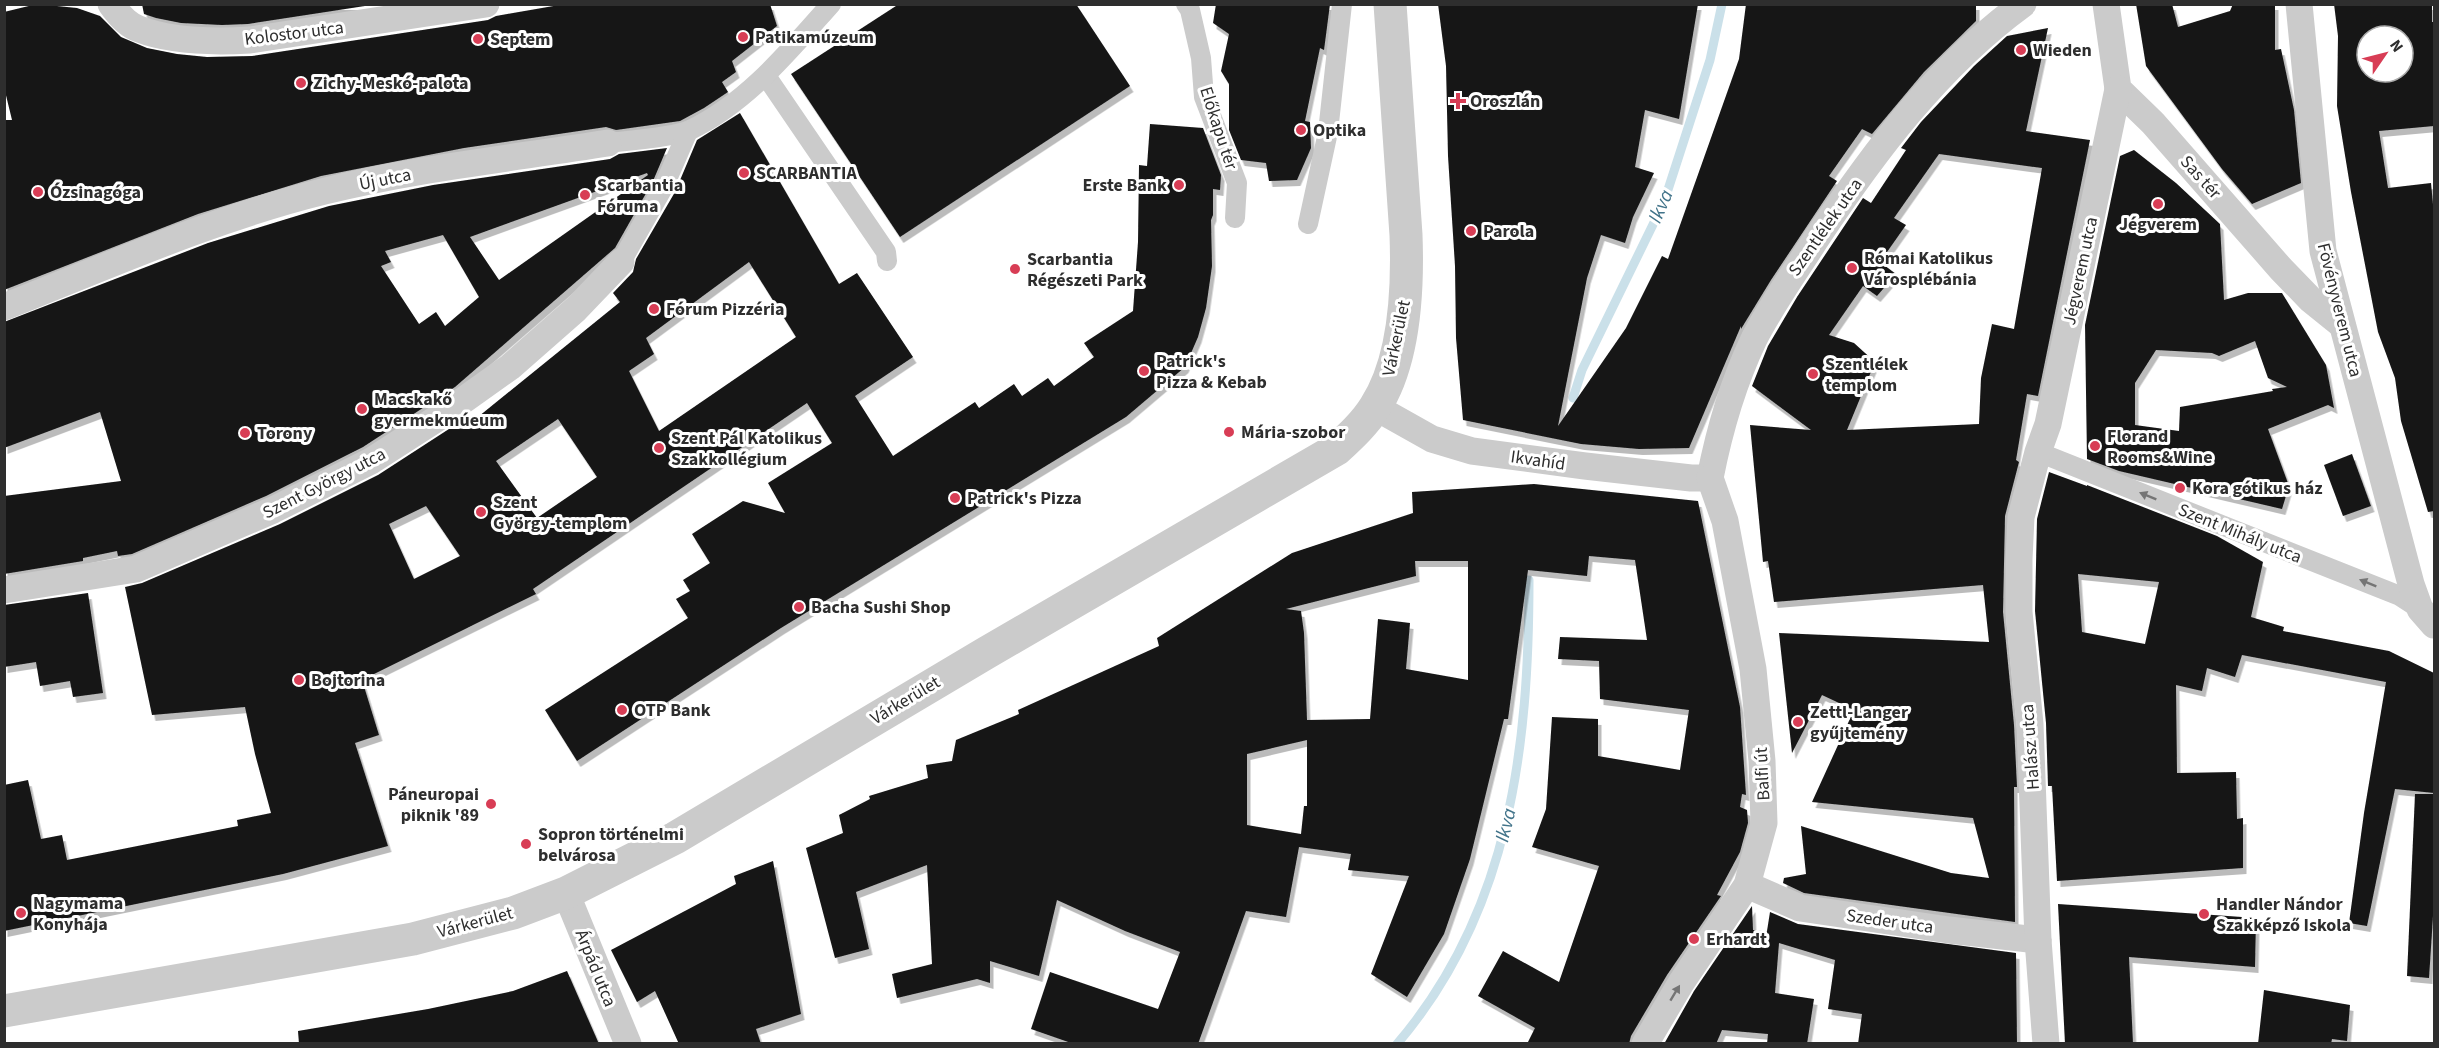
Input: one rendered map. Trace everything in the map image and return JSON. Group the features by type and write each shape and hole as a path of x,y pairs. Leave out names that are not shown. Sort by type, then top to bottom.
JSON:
{"street":[{"name":"Kolostor utca","path":"111,4 119,15 137,29 214,42 273,37 486,4"},
{"name":"Új utca","path":"4,307 229,219 326,191 428,171 688,131 722,110 766,76 831,4"},
{"name":"Előkapu tér","path":"1186,4 1190,10 1201,58 1204,96 1238,183 1235,218"},
{"path":"1308,224 1328,132 1342,4"},
{"name":"Várkerület","path":"4,1011 413,939 513,913 566,893 675,838 986,653 1337,449 1357,432 1376,407 1390,376 1402,320 1407,269 1390,4"},
{"path":"2106,4 2118,89"},
{"name":"Fövényverem utca","path":"2299,4 2323,251 2401,550 2427,617"},
{"name":"Szentlélek utca","path":"1710,478 1715,450 1726,415 1754,341 1786,283 1892,134 1961,56 2010,8"},
{"path":"766,76 886,252 886,261"},
{"name":"Sas tér","path":"2118,89 2153,123 2281,269 2311,300 2342,325"},
{"name":"Jégverem utca","path":"2038,452 2048,424 2118,89"},
{"name":"Szent György utca","path":"4,590 136,569 273,510 371,461 444,414 510,367 576,309 621,262 664,186 688,131"},
{"path":"2281,269 2297,278 2308,278 2317,271 2323,251"},
{"name":"Ikvahíd","path":"1376,407 1432,439 1472,451 1585,466 1691,478 1710,478"},
{"name":"Szent Mihály utca","path":"2038,452 2400,596 2427,617"},
{"name":"Halász utca","path":"2038,452 2021,517 2019,612 2030,724 2038,940 2046,1044"},
{"name":"Balfi út","path":"1645,1044 1681,984 1747,885 1764,823 1762,761 1751,658 1725,521 1710,478"},
{"name":"Szeder utca","path":"1747,885 1800,908 2038,940"},
{"name":"Árpád utca","path":"566,893 628,1044"}],"building":[{"path":"37,4 77,8 100,16 121,37 147,48 207,57 252,56 488,20 496,16 565,4 770,4 777,26 732,61 736,72 722,82 728,92 680,121 616,130 606,127 464,148 321,176 198,214 4,290 4,120 12,120 4,87 4,12"},
{"path":"142,4 378,4 248,24 222,25 181,23 156,18 144,14"},
{"path":"899,4 1076,4 1130,86 900,237 791,74"},
{"path":"1216,4 1330,4 1324,50 1320,48 1305,121 1310,122 1311,148 1297,180 1269,181 1266,163 1241,160 1229,130 1229,84 1221,71 1229,34 1213,23"},
{"path":"1438,4 1698,4 1679,119 1645,110 1635,167 1654,173 1633,217 1625,243 1601,235 1587,278 1558,426 1626,328 1662,256 1668,259 1739,59 1746,4 1976,4 1976,21 1924,72 1872,134 1862,129 1829,176 1837,181 1741,329 1741,326 1689,448 1639,449 1581,444 1463,420 1456,338 1446,66"},
{"path":"2136,4 2172,4 2178,27 2230,11 2233,4 2275,4 2275,50 2281,49 2294,110 2301,183 2252,204 2222,169 2146,66"},
{"path":"2334,4 2432,4 2434,126 2379,131 2388,188 2431,183 2434,215 2434,511 2428,512 2401,421 2395,378 2378,332 2337,106 2338,36"},
{"path":"2048,28 2026,131 2090,140 2038,396 2027,394 2016,460 2019,462 2005,516 2003,612 2014,725 2017,787 2014,787 2015,922 1804,893 1783,883 1784,878 1806,874 1801,826 1951,873 1989,878 1973,818 1812,802 1854,710 1822,695 1792,753 1779,633 1989,642 1983,585 1774,602 1768,561 1763,562 1750,425 1811,430 1752,386 1768,346 1797,297 1863,198 1871,203 1906,150 1901,148 1921,122 1974,66 2007,36","holes":["1939,154 2042,168 2014,329 1992,324 1981,378 1979,424 1847,430 1875,362 1854,343 1829,335 1863,286 1877,296 1896,274 1880,262 1906,225 1894,218"]},
{"path":"740,113 839,284 857,273 913,357 855,396 893,456 975,402 979,408 1014,384 1022,396 1048,378 1054,386 1094,357 1084,343 1133,311 1138,242 1139,165 1147,166 1150,124 1203,128 1221,175 1220,190 1213,189 1212,266 1206,308 1198,337 1185,367 1126,417 781,628 577,761 545,710 688,618 676,599 690,591 683,580 710,563 692,534 743,501 785,513 768,483 832,443 807,403 533,589 536,594 362,680 379,735 355,743 388,846 283,874 4,931 4,785 28,780 41,839 62,835 67,860 238,826 237,820 271,813 245,707 152,715 125,587 142,583 280,524 378,475 469,416 473,421 620,302 613,293 633,272 636,259 675,192 697,140","holes":["749,262 796,337 659,431 629,371 654,354 646,338","558,419 597,477 537,518 496,461","426,506 460,556 414,579 389,524"]},
{"path":"667,148 653,181 615,248 455,387 363,447 266,496 132,554 118,556 117,551 83,558 83,561 4,574 4,496 121,481 100,412 4,448 4,322 208,243 329,206 433,185 610,159 619,154","holes":["647,173 648,175 499,280 470,237","443,235 479,297 445,326 436,312 419,324 381,266 391,262 385,251"]},
{"path":"2134,150 2176,183 2220,224 2224,300 2248,293 2282,293 2326,365 2334,408 2328,405 2268,429 2289,486 2282,509 2119,471 2087,459 2085,325 2120,156","holes":["2255,341 2268,378 2287,387 2180,407 2179,431 2135,425 2135,383 2156,350 2212,353 2219,356"]},
{"path":"2352,454 2371,506 2343,516 2324,465"},
{"path":"2049,472 2087,485 2217,536 2263,562 2251,617 2284,627 2283,631 2389,651 2434,673 2434,793 2395,789 2367,926 2349,923 2364,813 2386,682 2242,655 2235,677 2207,668 2202,691 2176,685 2177,773 2236,772 2237,819 2243,818 2243,868 2057,881 2052,786 2048,786 2046,723 2035,611 2037,519","holes":["2078,574 2159,582 2145,644 2082,632"]},
{"path":"1534,484 1698,501 1740,707 1746,795 1742,794 1740,807 1747,810 1748,823 1740,852 1717,895 1721,896 1667,975 1631,1036 1629,1044 1527,1044 1535,1028 1478,996 1503,951 1559,982 1599,866 1532,847 1546,809 1552,717 1598,719 1598,756 1680,770 1689,710 1600,699 1599,661 1558,659 1560,637 1647,640 1635,560 1589,556 1587,576 1528,570 1508,719 1504,719 1470,859 1444,934 1407,997 1371,974 1409,876 1348,870 1351,854 1299,847 1286,917 1246,911 1198,1044 1074,1044 1031,1029 1050,972 1158,1009 1180,952 1125,931 1057,900 1039,976 990,961 990,983 977,979 897,998 892,974 932,964 927,865 856,892 869,949 835,958 806,848 843,833 839,815 870,799 869,796 928,778 926,765 952,761 956,740 1019,714 1018,710 1159,646 1157,638 1292,553 1413,513 1412,492","holes":["1415,561 1468,561 1468,680 1406,669 1410,623 1378,619 1370,719 1307,720 1301,611 1286,609 1416,576","1307,740 1307,806 1304,806 1301,834 1247,825 1247,754"]},
{"path":"88,593 103,693 73,697 70,681 40,686 36,662 4,667 4,605"},
{"path":"2415,794 2434,794 2434,901 2429,978 2407,976"},
{"path":"773,861 801,1014 756,1029 761,1044 679,1044 655,991 637,1002 611,950 736,884 734,876"},
{"path":"2058,904 2256,918 2255,967 2129,957 2133,1044 2065,1044"},
{"path":"1752,906 1753,930 1767,931 1770,912 1798,924 2016,953 2017,1044 1858,1044 1862,1014 1828,1009 1835,960 1779,943 1775,993 1814,999 1807,1044 1767,1044 1768,1034 1722,1030 1716,1044 1664,1044 1694,991"},
{"path":"567,971 599,1044 299,1044 298,1031 428,1009 513,991"},
{"path":"2264,990 2350,1005 2347,1041 2332,1039 2331,1044 2258,1044"}],"waterway":[{"name":"Ikva","path":"1573,398 1582,370 1664,202 1710,60 1722,4"},
{"name":"Ikva","path":"1397,1044 1435,993 1465,939 1488,883 1505,825 1517,765 1524,704 1529,580"}],"place":[{"name":"Patikamúzeum","path":"743,37"},
{"name":"Septem","path":"478,39"},
{"name":"Wieden","path":"2021,50"},
{"name":"Zichy-Meskó-palota","path":"301,83"},
{"name":"Oroszlán","path":"1458,101"},
{"name":"Optika","path":"1301,130"},
{"name":"SCARBANTIA","path":"744,173"},
{"name":"Erste Bank","path":"1179,185"},
{"name":"Ózsinagóga","path":"38,192"},
{"name":"Scarbantia Fóruma","path":"585,195"},
{"name":"Jégverem","path":"2158,204"},
{"name":"Parola","path":"1471,231"},
{"name":"Római Katolikus Városplébánia","path":"1852,268"},
{"name":"Scarbantia Régészeti Park","path":"1015,269"},
{"name":"Fórum Pizzéria","path":"654,309"},
{"name":"Patrick's Pizza & Kebab","path":"1144,371"},
{"name":"Szentlélek templom","path":"1813,374"},
{"name":"Macskakő gyermekmúeum","path":"362,409"},
{"name":"Mária-szobor","path":"1229,432"},
{"name":"Torony","path":"245,433"},
{"name":"Florand Rooms&Wine","path":"2095,446"},
{"name":"Szent Pál Katolikus Szakkollégium","path":"659,448"},
{"name":"Kora gótikus ház","path":"2180,488"},
{"name":"Patrick's Pizza","path":"955,498"},
{"name":"Szent György-templom","path":"481,512"},
{"name":"Bacha Sushi Shop","path":"799,607"},
{"name":"Bojtorina","path":"299,680"},
{"name":"OTP Bank","path":"622,710"},
{"name":"Zettl-Langer gyűjtemény","path":"1798,722"},
{"name":"Páneuropai piknik '89","path":"491,804"},
{"name":"Sopron történelmi belvárosa","path":"526,844"},
{"name":"Nagymama Konyhája","path":"21,913"},
{"name":"Handler Nándor Szakképző Iskola","path":"2204,914"},
{"name":"Erhardt","path":"1694,939"}]}
